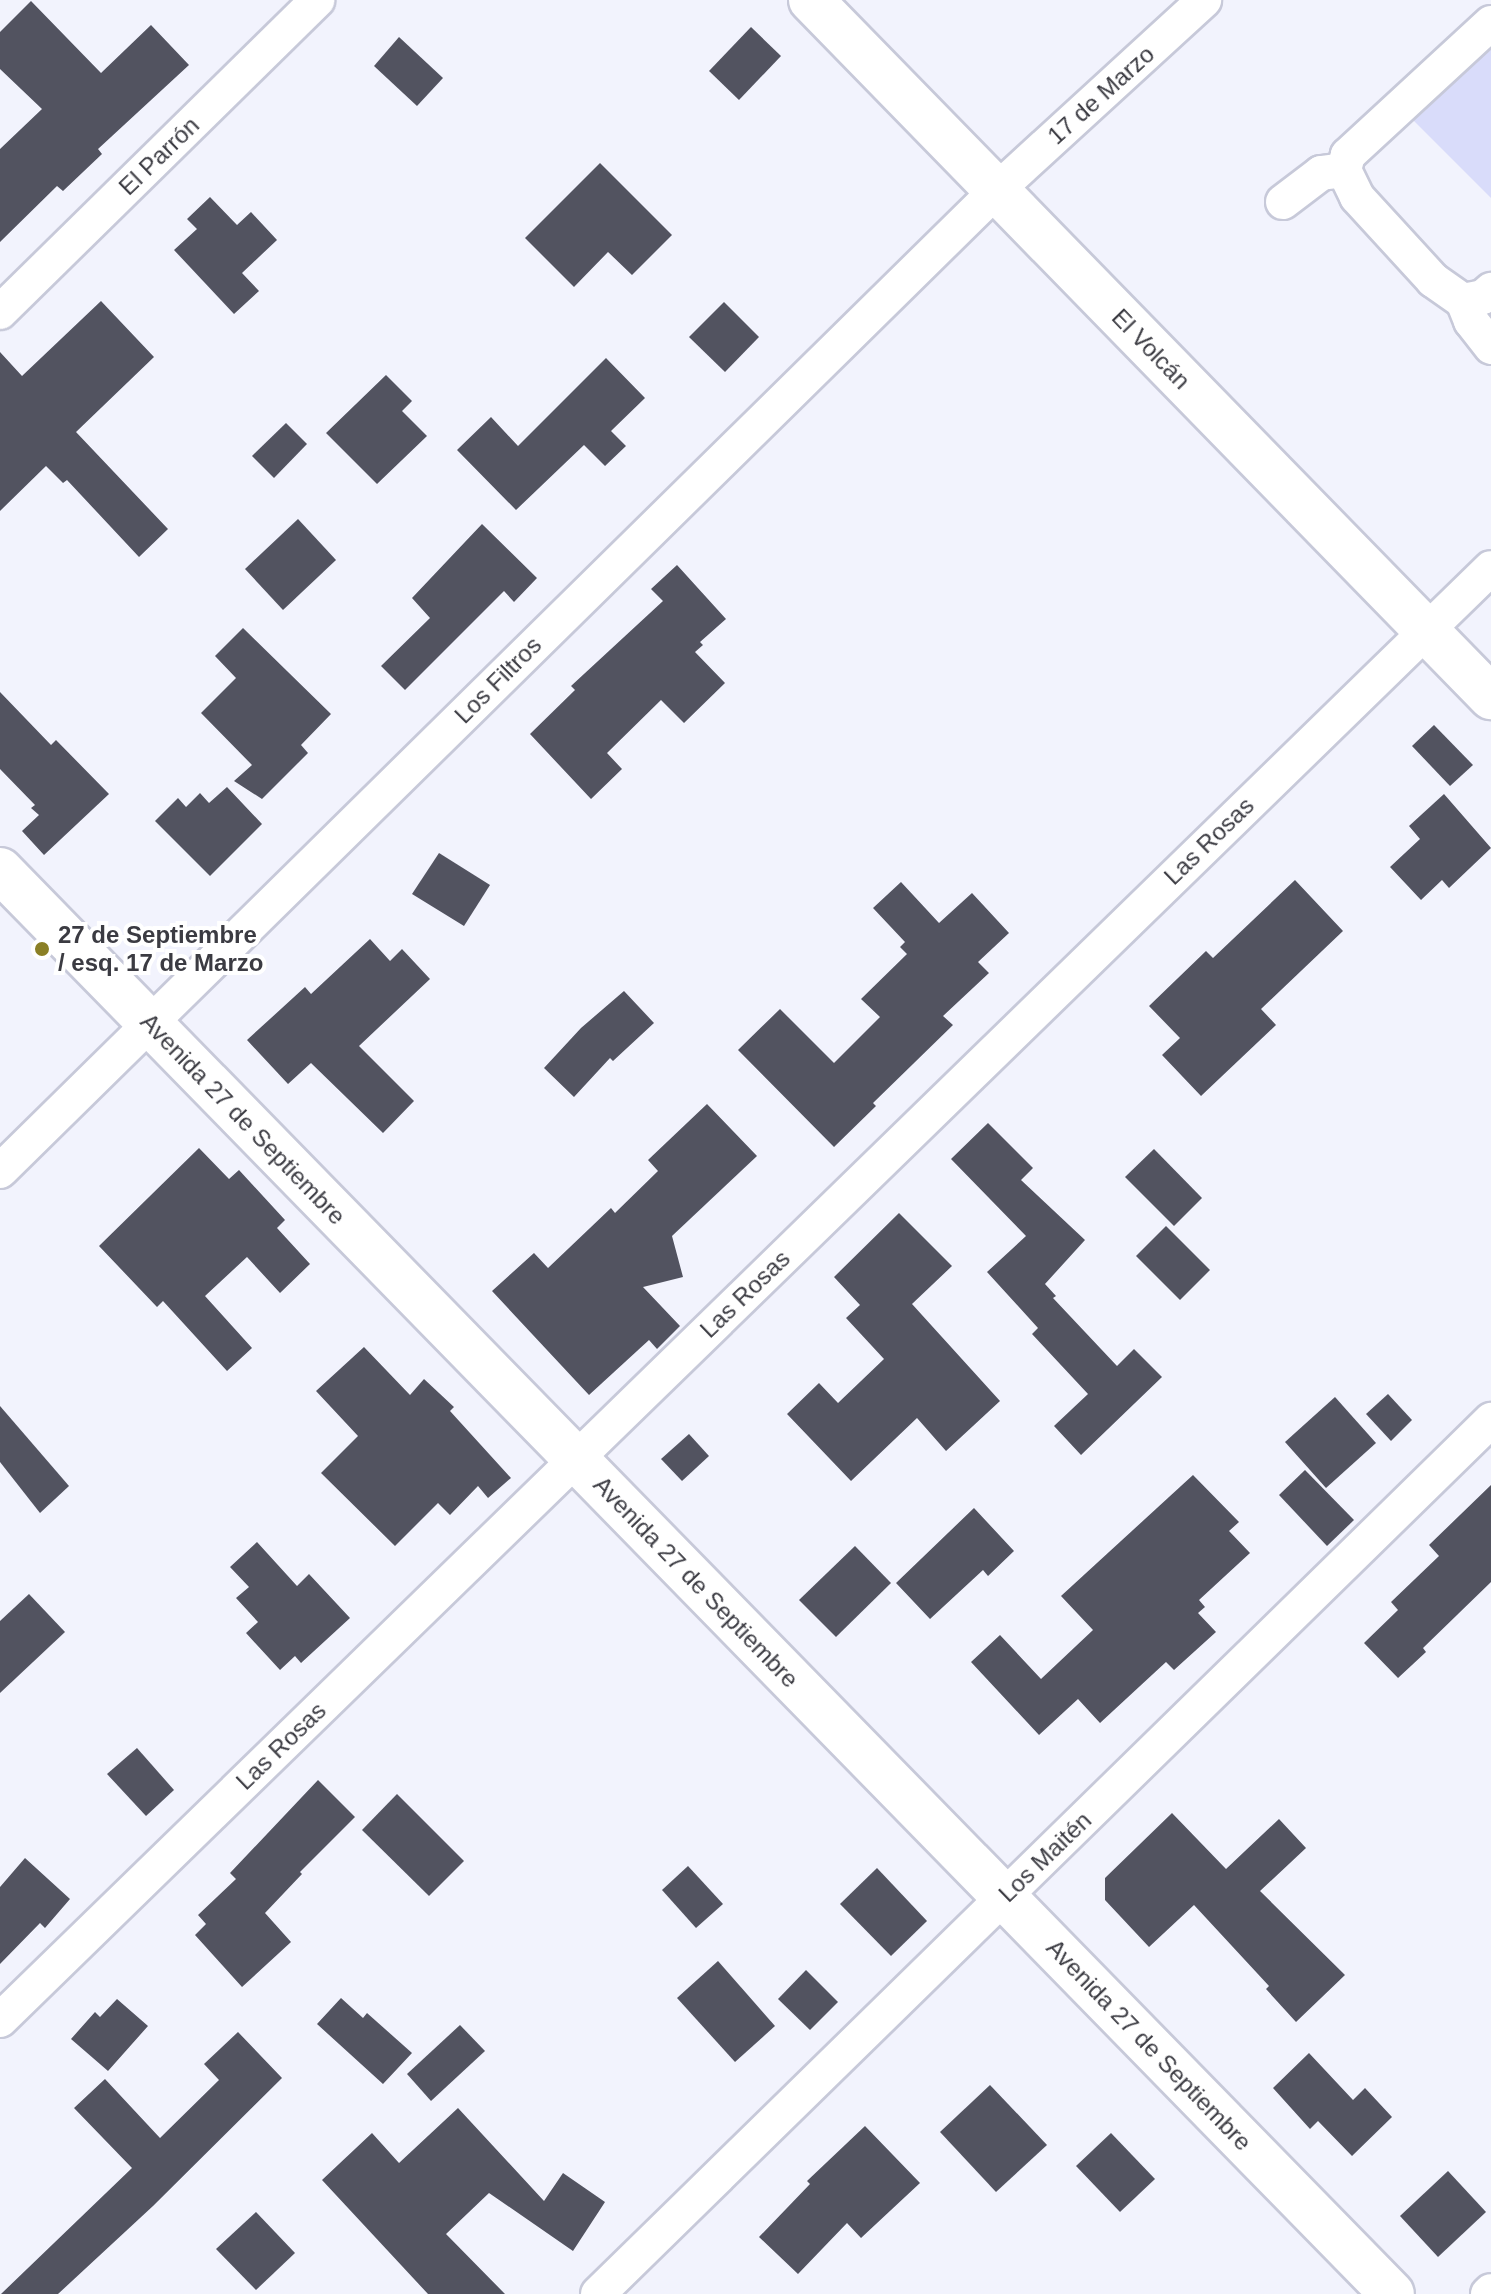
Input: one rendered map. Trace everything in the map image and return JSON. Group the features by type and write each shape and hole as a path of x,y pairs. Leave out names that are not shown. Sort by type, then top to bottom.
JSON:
{"street":[{"name":"El Parrón","path":"0,312 318,0"},
{"name":"El Volcán","path":"811,0 1491,697"},
{"name":"17 de Marzo","path":"997,190 1204,0"},
{"path":"1491,23 1348,155 1344,170 1357,197 1433,280 1477,296 1471,321 1491,347"},
{"path":"1283,202 1321,173 1344,170"},
{"name":"Los Filtros","path":"0,1171 997,190"},
{"name":"Las Rosas","path":"0,2020 1491,568"},
{"name":"Avenida 27 de Septiembre","path":"0,870 1392,2294"},
{"name":"Los Maitén","path":"598,2294 1491,1420"}],"shaded area":[{"path":"1491,42 1491,198 1412,119"}],"building":[{"path":"31,1 101,73 151,25 189,65 98,149 102,154 63,191 57,186 0,242 0,149 42,109 0,69 0,32"},
{"path":"751,27 781,56 739,100 709,71"},
{"path":"399,37 443,78 417,106 374,66"},
{"path":"600,163 672,235 632,275 608,252 574,287 525,238"},
{"path":"210,197 237,225 251,212 277,240 242,273 259,291 234,314 174,250 197,229 187,219"},
{"path":"101,301 154,357 76,432 168,529 139,557 67,480 63,483 46,466 0,511 0,352 22,376"},
{"path":"724,302 759,337 725,372 689,337"},
{"path":"606,358 645,398 611,431 626,446 605,466 584,445 516,510 457,450 491,417 518,446"},
{"path":"386,375 412,401 402,411 427,436 377,484 326,433"},
{"path":"286,423 307,444 274,478 252,456"},
{"path":"298,519 336,560 283,610 245,569"},
{"path":"482,524 537,578 514,602 504,591 405,690 381,666 430,618 412,598"},
{"path":"677,565 726,619 700,642 703,645 695,652 725,683 684,723 661,700 607,753 622,769 591,799 530,734 575,690 571,686 663,601 651,589"},
{"path":"243,628 331,714 301,745 308,753 262,799 234,781 252,765 201,713 236,678 215,656"},
{"path":"0,692 51,745 56,740 109,794 44,855 22,831 39,815 31,808 35,805 0,769"},
{"path":"1434,725 1473,765 1450,786 1412,746"},
{"path":"227,787 262,824 210,876 155,821 178,798 186,807 200,793 209,803"},
{"path":"1444,794 1491,848 1449,888 1442,880 1421,900 1390,867 1420,839 1409,826"},
{"path":"439,853 490,885 464,926 412,894"},
{"path":"1295,880 1343,931 1261,1009 1276,1025 1201,1096 1162,1055 1180,1038 1149,1006 1206,951 1213,958"},
{"path":"901,882 939,923 972,893 1009,933 978,962 989,973 943,1016 953,1025 873,1103 876,1106 834,1147 738,1050 780,1009 834,1063 880,1017 861,999 907,954 900,947 905,942 873,908"},
{"path":"370,939 390,961 402,949 430,979 359,1046 414,1101 383,1133 311,1063 288,1084 247,1040 305,987 311,994"},
{"path":"624,991 654,1023 613,1061 610,1058 574,1097 544,1068 581,1028"},
{"path":"707,1104 757,1156 672,1236 683,1277 643,1287 680,1326 657,1349 649,1340 589,1395 492,1291 534,1253 548,1268 611,1208 615,1213 658,1171 648,1160"},
{"path":"988,1123 1033,1168 1021,1180 1085,1240 1045,1284 1056,1296 1053,1298 1117,1366 1134,1349 1162,1377 1081,1455 1054,1426 1088,1394 1032,1334 1038,1328 987,1272 1026,1236 951,1159"},
{"path":"199,1148 229,1179 239,1170 285,1220 277,1228 310,1264 280,1293 247,1257 205,1296 252,1348 227,1371 163,1301 157,1307 99,1246"},
{"path":"1154,1149 1202,1198 1174,1226 1125,1177"},
{"path":"899,1213 952,1266 912,1304 1000,1401 946,1451 917,1418 851,1481 787,1414 819,1383 838,1403 884,1359 846,1318 860,1305 834,1277"},
{"path":"1166,1226 1210,1270 1180,1300 1136,1256"},
{"path":"364,1347 410,1395 424,1379 454,1407 450,1411 511,1478 488,1498 478,1486 450,1515 438,1503 395,1546 321,1473 358,1436 316,1391"},
{"path":"1388,1394 1412,1420 1391,1441 1366,1414"},
{"path":"1335,1397 1376,1443 1326,1488 1285,1442"},
{"path":"0,1406 69,1486 40,1513 0,1462"},
{"path":"689,1434 709,1456 682,1481 661,1459"},
{"path":"1305,1470 1354,1520 1327,1546 1279,1495"},
{"path":"1193,1475 1239,1522 1229,1531 1250,1553 1199,1600 1205,1607 1198,1613 1216,1632 1174,1670 1166,1662 1100,1723 1078,1699 1039,1735 971,1662 1000,1635 1041,1679 1093,1630 1061,1596"},
{"path":"1491,1485 1491,1582 1423,1648 1426,1652 1398,1678 1364,1643 1398,1610 1391,1602 1439,1556 1429,1545"},
{"path":"974,1508 1014,1551 988,1576 983,1570 930,1619 896,1583"},
{"path":"257,1542 297,1586 309,1574 350,1618 301,1663 295,1656 280,1670 246,1633 258,1622 236,1598 249,1587 230,1567"},
{"path":"855,1546 891,1583 836,1637 799,1600"},
{"path":"29,1594 65,1632 0,1693 0,1621"},
{"path":"137,1748 174,1790 146,1816 107,1774"},
{"path":"318,1780 355,1817 300,1872 302,1874 265,1913 291,1942 242,1987 195,1935 206,1924 198,1915 236,1879 230,1873"},
{"path":"397,1794 464,1861 429,1896 362,1830"},
{"path":"1172,1813 1226,1869 1279,1819 1306,1848 1260,1891 1345,1975 1296,2022 1266,1989 1269,1986 1194,1905 1149,1947 1105,1900 1105,1878"},
{"path":"25,1858 70,1899 45,1928 40,1923 0,1964 0,1887"},
{"path":"688,1866 723,1904 696,1928 662,1890"},
{"path":"877,1868 927,1921 891,1956 840,1904"},
{"path":"718,1961 775,2026 735,2062 677,1998"},
{"path":"806,1970 838,2002 810,2030 778,1999"},
{"path":"341,1998 363,2018 367,2013 412,2053 383,2084 317,2024"},
{"path":"117,1999 148,2026 108,2071 71,2039 95,2012 100,2017"},
{"path":"460,2025 485,2051 431,2101 407,2074"},
{"path":"238,2032 282,2078 153,2206 58,2294 1,2294 132,2168 74,2108 105,2079 160,2138 219,2080 204,2064"},
{"path":"1309,2053 1353,2100 1365,2088 1392,2117 1352,2156 1318,2121 1310,2129 1273,2088"},
{"path":"990,2085 1047,2145 996,2192 940,2132"},
{"path":"458,2108 544,2201 563,2173 605,2202 573,2251 489,2193 446,2234 505,2294 428,2294 322,2180 372,2133 399,2163"},
{"path":"865,2126 920,2183 861,2238 847,2223 798,2274 759,2237 810,2184 807,2181"},
{"path":"1111,2133 1155,2179 1120,2212 1076,2166"},
{"path":"1448,2171 1486,2212 1438,2257 1400,2216"},
{"path":"256,2212 295,2253 256,2290 216,2249"}],"place":[{"name":"27 de Septiembre / esq. 17 de Marzo","path":"42,949"}]}
